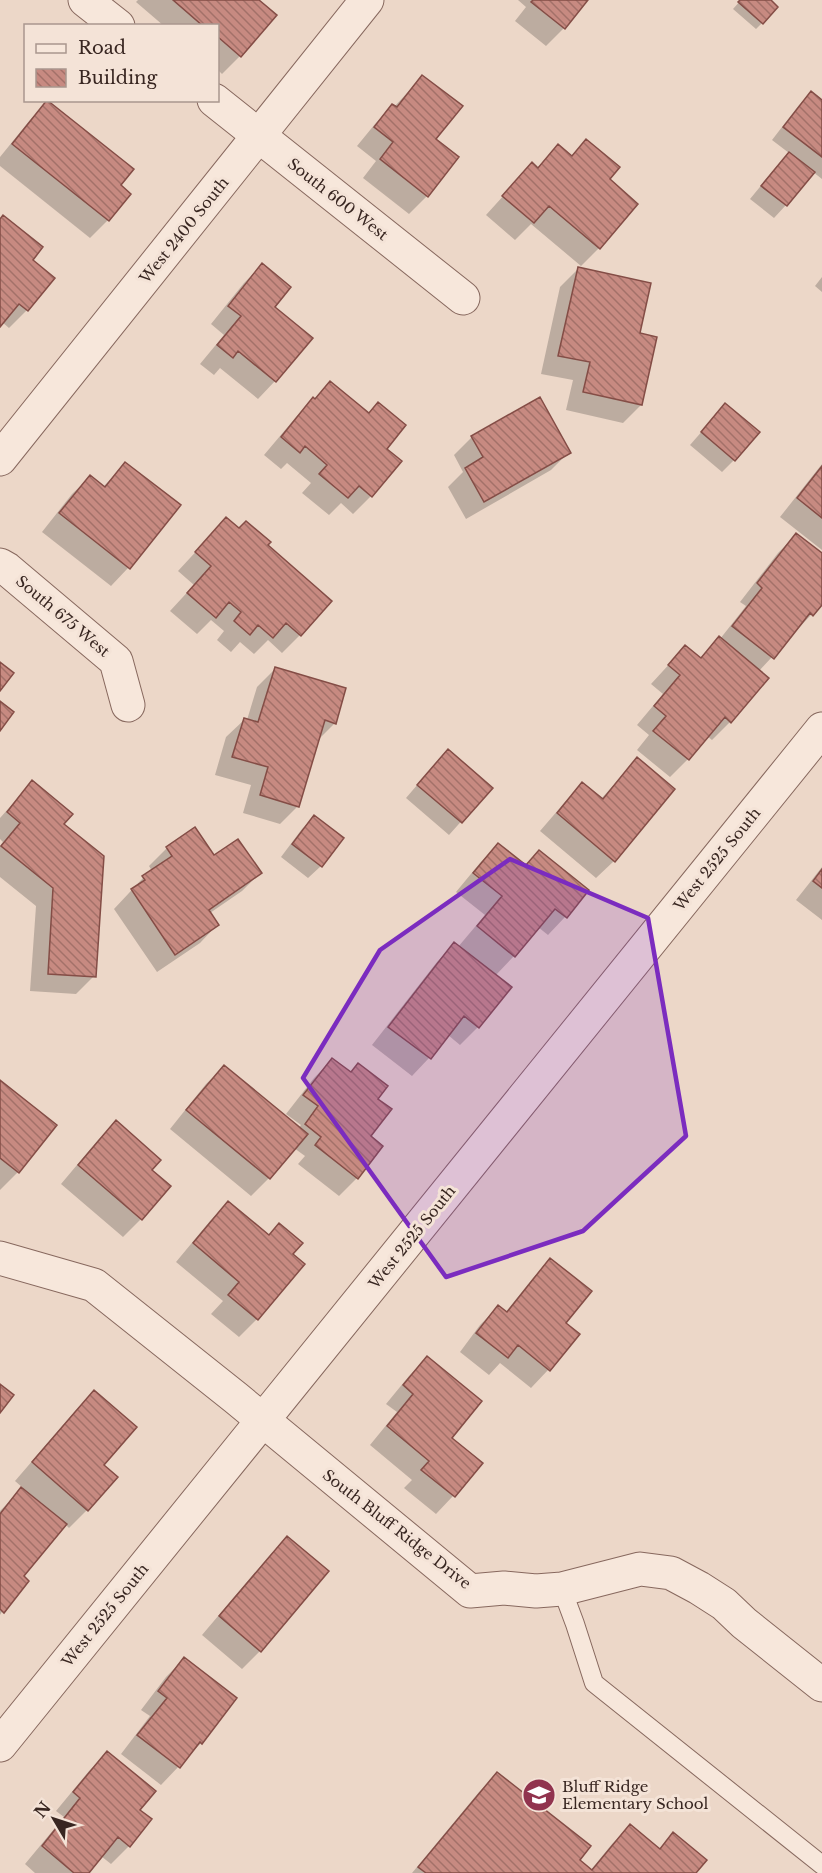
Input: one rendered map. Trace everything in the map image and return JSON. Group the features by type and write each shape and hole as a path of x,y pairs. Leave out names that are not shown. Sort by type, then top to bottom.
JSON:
{"street":[{"path":"85,0 115,24"},
{"name":"West 2400 South","path":"0,459 367,0"},
{"name":"South 600 West","path":"216,102 463,298"},
{"name":"South 675 West","path":"0,565 116,661 128,705"},
{"name":"West 2525 South","path":"0,1744 822,729"},
{"name":"South Bluff Ridge Drive","path":"0,1258 94,1285 236,1398 470,1591 504,1588 536,1591 562,1589 640,1569 671,1573 724,1604 744,1623 822,1685"}],"lane":[{"path":"562,1589 576,1624 594,1683 822,1865"}],"highlighted area":[{"path":"510,859 648,918 686,1136 583,1231 446,1277 303,1078 380,950"}],"building":[{"path":"173,0 259,0 277,15 241,57 219,38 219,24 201,24"},
{"path":"533,0 588,0 565,29 531,2"},
{"path":"740,0 771,0 778,7 763,24 738,2"},
{"path":"422,75 463,106 436,139 459,157 428,197 380,159 393,142 374,127 392,104 397,107"},
{"path":"811,91 822,100 822,157 783,127"},
{"path":"45,102 50,102 134,169 121,185 131,194 109,221 12,144"},
{"path":"586,139 620,167 610,179 638,204 600,249 549,206 534,223 502,196 532,162 538,168 558,144 572,156"},
{"path":"789,152 815,172 787,206 761,186"},
{"path":"3,215 43,247 33,260 55,278 28,311 19,304 0,327 0,219"},
{"path":"262,263 291,287 275,307 313,338 276,382 238,351 233,358 217,345 241,316 228,306"},
{"path":"578,267 651,283 640,333 657,337 642,405 583,392 590,362 558,356"},
{"path":"330,381 369,413 378,402 406,425 387,449 402,461 372,497 359,486 348,498 319,474 327,465 305,446 300,453 281,437 313,397 315,399"},
{"path":"540,397 571,453 484,502 465,468 483,457 471,436"},
{"path":"725,403 760,432 735,461 701,432"},
{"path":"125,462 181,505 130,569 59,513 90,475 105,487"},
{"path":"822,466 822,518 797,498"},
{"path":"226,517 239,528 246,521 271,542 268,545 332,601 301,636 286,623 273,638 258,625 250,635 234,621 241,612 229,602 216,618 187,593 211,566 195,552"},
{"path":"796,533 822,553 822,605 813,616 810,613 774,659 732,626 762,588 757,583"},
{"path":"719,636 769,678 731,723 725,717 689,760 653,731 666,716 654,706 680,675 668,665 685,645 701,658"},
{"path":"0,662 14,673 0,691"},
{"path":"275,667 346,688 336,724 325,720 299,807 260,795 268,767 232,757 244,718 258,722"},
{"path":"0,701 14,712 0,731"},
{"path":"448,749 493,788 462,823 417,785"},
{"path":"637,757 675,789 615,862 557,813 582,782 603,799"},
{"path":"32,780 73,814 64,824 104,856 96,977 48,974 53,888 1,846 20,823 7,812"},
{"path":"314,815 344,838 322,867 292,844"},
{"path":"195,827 214,855 238,839 262,873 209,910 219,925 175,955 131,889 145,880 142,876 172,856 166,847"},
{"path":"498,843 526,865 539,850 589,890 567,918 555,909 515,957 477,926 502,896 473,873"},
{"path":"822,869 822,888 813,881"},
{"path":"454,942 512,987 479,1028 464,1016 431,1059 388,1027"},
{"path":"332,1058 351,1072 358,1063 388,1086 378,1099 392,1109 371,1136 383,1146 358,1179 315,1145 321,1137 305,1124 318,1106 303,1095"},
{"path":"224,1065 308,1134 270,1179 186,1110"},
{"path":"0,1080 57,1125 19,1173 0,1158"},
{"path":"116,1120 161,1160 152,1170 171,1186 142,1220 78,1165"},
{"path":"228,1201 269,1235 279,1223 303,1243 293,1254 305,1264 258,1320 228,1295 239,1282 193,1243"},
{"path":"550,1258 592,1291 566,1323 580,1334 550,1371 518,1345 508,1358 476,1333 498,1305 507,1312"},
{"path":"427,1356 482,1401 452,1438 483,1463 455,1497 421,1470 429,1461 387,1426 413,1394 403,1385"},
{"path":"0,1384 14,1395 0,1413"},
{"path":"94,1390 137,1427 104,1465 118,1477 88,1511 32,1462"},
{"path":"21,1487 67,1524 24,1576 29,1581 4,1613 0,1609 0,1514"},
{"path":"287,1536 329,1571 261,1652 219,1616"},
{"path":"184,1657 237,1698 202,1744 200,1742 180,1768 137,1735 167,1698 158,1691"},
{"path":"107,1751 156,1791 140,1810 152,1819 130,1847 118,1837 89,1873 74,1873 42,1846 80,1798 73,1792"},
{"path":"497,1772 591,1846 580,1860 592,1870 630,1824 660,1849 673,1832 707,1860 696,1873 426,1873 418,1867"}],"place":[{"name":"Bluff Ridge Elementary School","path":"539,1795"}]}
